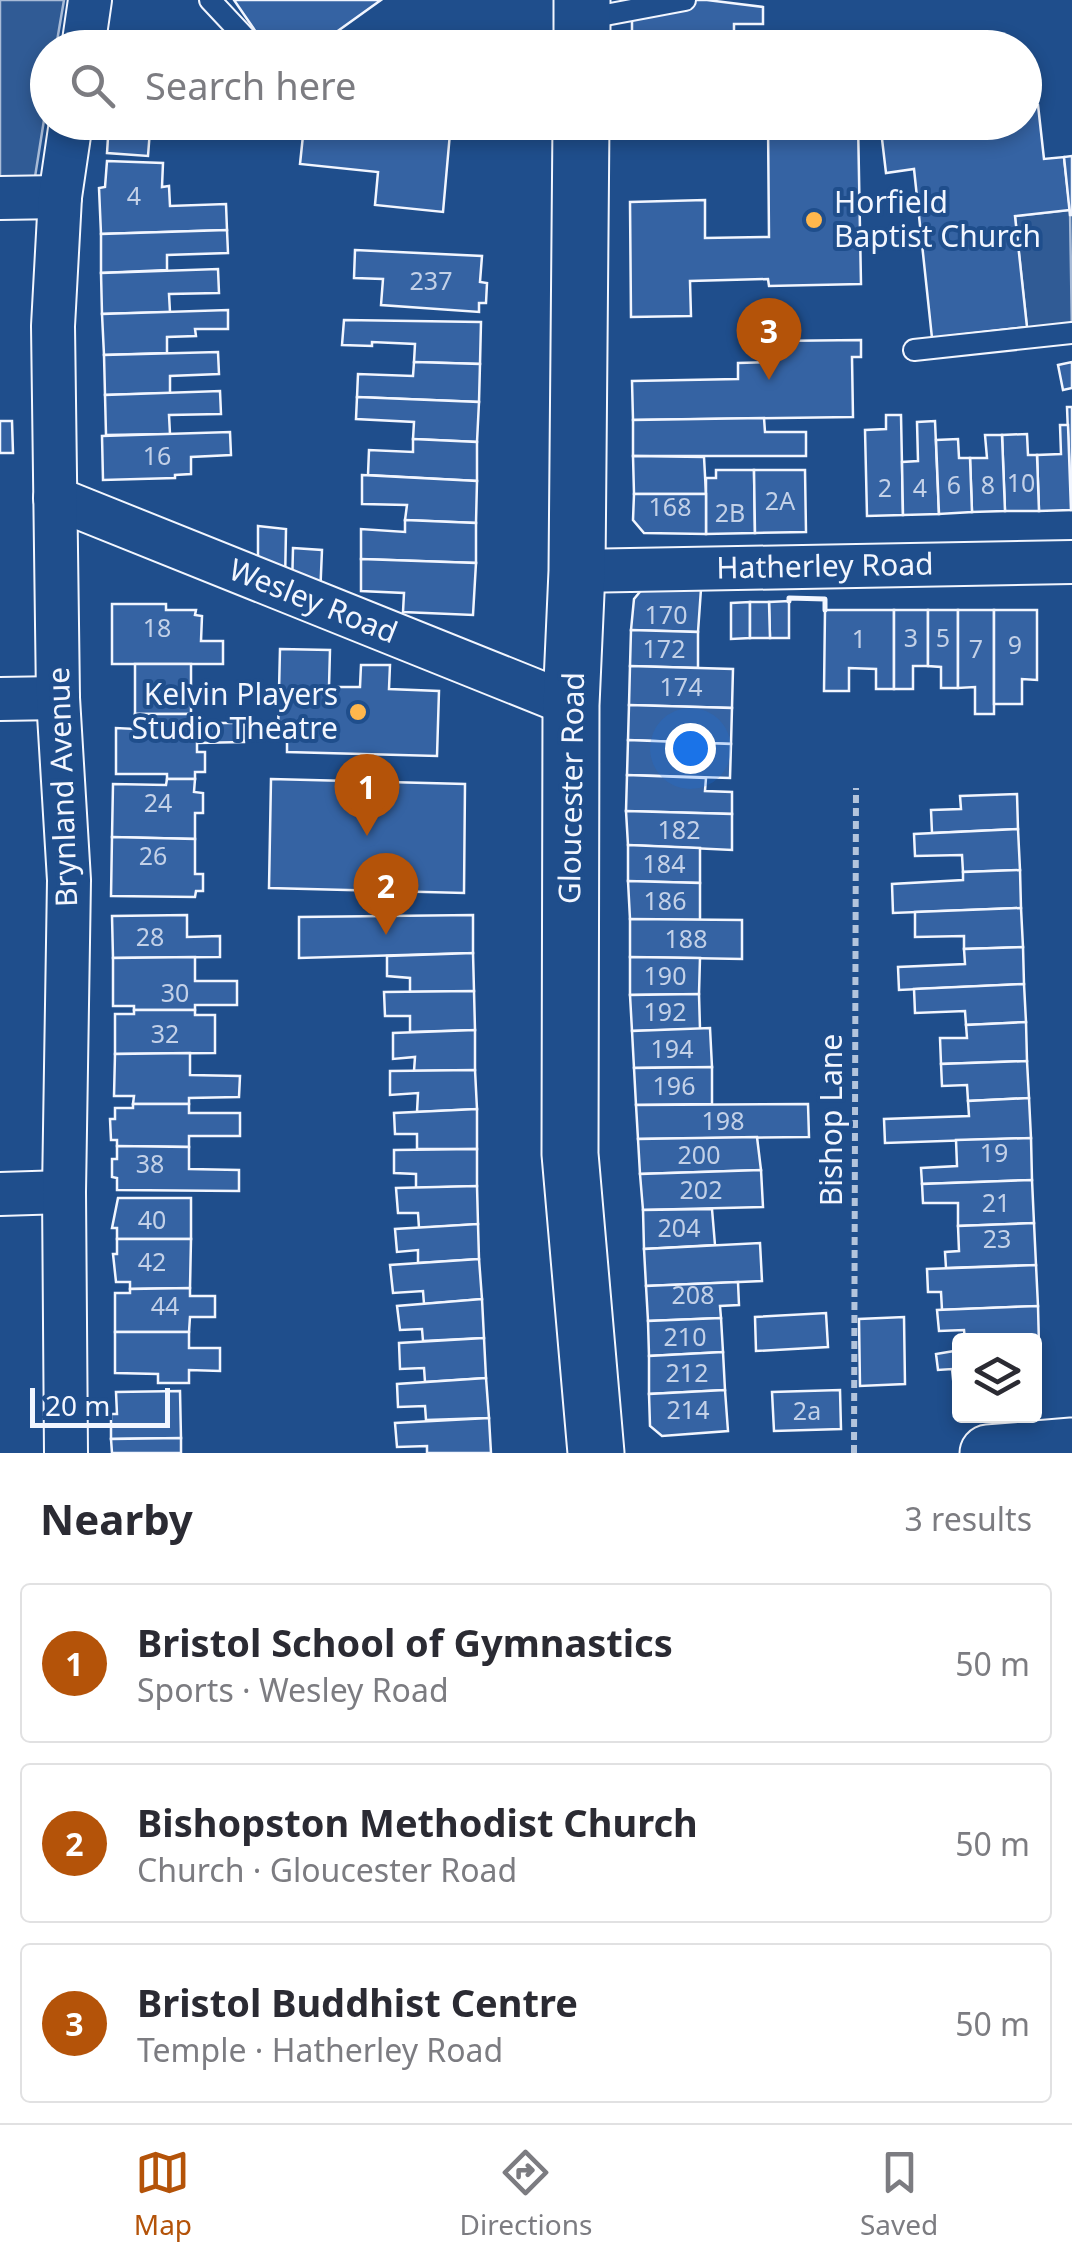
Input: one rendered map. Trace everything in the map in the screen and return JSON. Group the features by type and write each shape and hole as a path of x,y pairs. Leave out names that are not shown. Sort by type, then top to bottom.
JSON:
{"main road":[{"name":"Gloucester Road","path":"581,140 577,572 570,706 570,1154 596,1453"},
{"path":"988,1453 1072,1446"}],"street":[{"path":"85,30 90,0"},
{"name":"Brynland Avenue","path":"66,1453 64,1192 69,880 58,698 54,326 60,196 68,140"},
{"path":"0,198 60,196"},
{"name":"Wesley Road","path":"55,498 570,706"},
{"name":"Hatherley Road","path":"577,572 1072,562"},
{"path":"0,699 58,698"},
{"path":"0,1194 64,1192"}],"lane":[{"path":"210,0 238,30"},
{"path":"582,22 685,0"},
{"path":"914,350 1072,333"}],"path":[{"name":"Bishop Lane","path":"854,1453 856,788"}],"shaded area":[{"path":"0,0 64,0 59,30 30,30 30,140 41,140 35,177 0,177"},
{"path":"1070,210 1072,333 1028,337 1015,216"}],"building":[{"path":"234,0 381,0 339,30 255,30"},
{"path":"632,0 707,0 763,7 763,24 734,24 734,30 632,30"},
{"path":"108,140 149,140 148,156 107,153"},
{"path":"303,140 449,140 443,212 375,205 378,172 300,164"},
{"name":"Horfield Baptist Church","path":"768,140 858,140 861,284 769,286 768,279 690,281 691,316 631,317 630,202 705,200 705,238 769,237"},
{"path":"882,140 1042,140 1044,159 1064,157 1070,210 1015,216 1027,327 932,338 914,169 886,173"},
{"path":"1072,156 1072,215 1070,215 1064,157"},
{"path":"107,161 163,163 162,187 169,186 170,206 226,204 227,230 101,234 99,188 105,187"},
{"path":"227,230 228,253 167,255 167,270 101,273 101,234"},
{"path":"355,250 482,256 480,282 487,283 486,303 479,303 479,312 381,305 383,279 354,278"},
{"path":"218,269 219,293 169,294 170,312 102,314 101,273"},
{"path":"228,310 228,329 195,329 196,336 167,337 167,353 104,355 102,314"},
{"path":"344,320 481,322 480,364 414,362 415,344 342,345"},
{"path":"861,340 861,357 852,357 853,417 633,420 632,381 738,379 738,363 772,362 772,341"},
{"path":"218,352 219,374 170,376 170,393 105,395 104,355"},
{"path":"414,362 480,364 479,402 357,397 358,374 413,376"},
{"path":"1072,362 1072,388 1063,390 1058,365"},
{"path":"220,391 221,414 169,415 170,434 106,435 105,395"},
{"path":"357,397 479,402 477,442 413,439 414,422 356,419"},
{"path":"1067,407 1072,407 1072,510 1071,510"},
{"path":"886,415 901,415 903,515 867,516 865,430 886,429"},
{"path":"764,418 765,432 806,432 806,456 633,456 633,420"},
{"path":"0,421 12,421 13,453 0,453"},
{"path":"935,421 939,514 903,515 902,462 918,461 917,422"},
{"path":"1060,425 1068,425 1071,510 1039,511 1037,455 1061,454"},
{"path":"230,432 231,455 191,457 191,474 103,480 102,436"},
{"path":"1027,434 1028,455 1037,455 1039,511 1005,511 1002,435"},
{"path":"985,435 1002,435 1005,511 972,512 970,458 987,458"},
{"path":"413,439 477,442 477,481 368,475 369,450 413,452"},
{"path":"958,439 959,458 970,458 972,512 939,514 936,440"},
{"path":"633,456 704,457 706,494 634,494"},
{"path":"716,470 754,470 755,533 706,534 706,478 716,478"},
{"path":"754,470 805,470 806,532 755,533"},
{"path":"362,475 477,481 476,523 405,520 407,505 362,504"},
{"path":"634,494 706,494 706,534 644,533 633,520"},
{"path":"405,520 476,523 476,563 361,559 361,529 405,532"},
{"path":"258,526 286,529 285,584 258,572"},
{"path":"293,548 322,550 320,597 292,588"},
{"path":"361,559 476,563 473,615 403,612 404,593 361,591"},
{"path":"644,587 701,589 698,632 631,630 634,599"},
{"path":"789,601 789,638 770,638 769,602"},
{"path":"750,602 750,638 731,639 731,603"},
{"path":"750,602 769,602 770,638 750,638"},
{"path":"112,604 166,604 166,610 196,610 195,615 202,616 201,641 223,641 223,664 112,664"},
{"path":"825,610 894,610 894,689 876,689 876,669 849,668 849,691 824,691"},
{"path":"894,610 928,610 928,666 913,666 913,689 894,689"},
{"path":"928,610 958,610 958,688 941,688 941,667 928,666"},
{"path":"958,610 994,610 994,714 975,714 975,687 958,688"},
{"path":"994,610 1037,610 1037,680 1022,679 1022,704 994,704"},
{"path":"631,630 698,632 698,668 630,666"},
{"name":"Kelvin Players Studio Theatre","path":"280,649 330,650 329,687 360,687 361,665 390,665 389,689 439,691 437,756 287,752 287,733 278,733"},
{"path":"135,664 191,664 191,714 135,714"},
{"path":"630,666 733,669 732,708 629,705"},
{"path":"629,705 732,708 731,744 628,740"},
{"path":"135,714 191,714 191,723 244,723 244,742 197,743 197,752 205,752 205,772 195,772 195,779 167,779 167,774 116,774 116,728 135,729"},
{"path":"628,740 731,744 730,778 627,775"},
{"path":"627,775 706,778 705,791 732,792 732,814 626,811"},
{"path":"167,779 195,779 194,792 203,793 203,813 195,813 195,839 112,837 113,784 166,785"},
{"path":"271,779 465,784 464,893 269,888"},
{"path":"1017,794 1018,829 932,833 931,810 961,809 960,796"},
{"path":"626,811 732,814 732,850 628,845"},
{"path":"1018,829 1020,870 963,872 962,855 915,856 914,834"},
{"path":"112,837 195,839 195,874 203,874 203,891 196,891 195,897 111,896"},
{"path":"628,845 700,848 700,883 628,881"},
{"path":"1020,870 1021,908 893,913 892,884 963,880 963,872"},
{"path":"628,881 700,883 700,920 630,919"},
{"path":"1021,908 1023,947 964,949 964,936 915,937 915,912"},
{"path":"187,915 187,937 220,936 220,957 113,958 112,916"},
{"path":"473,915 473,953 299,958 299,917"},
{"path":"630,919 742,920 742,959 630,957"},
{"path":"1023,947 1024,984 899,990 898,967 965,964 964,949"},
{"path":"473,953 474,991 410,992 410,978 387,976 387,956"},
{"path":"195,957 195,981 237,981 237,1005 195,1005 195,1010 113,1006 113,958"},
{"path":"630,957 700,958 699,994 630,995"},
{"path":"1024,984 1026,1022 966,1025 965,1011 915,1013 914,989"},
{"path":"474,991 475,1030 410,1032 410,1016 385,1016 384,992"},
{"path":"699,994 700,1029 632,1031 630,995"},
{"path":"134,1010 195,1010 195,1015 215,1015 215,1053 115,1054 115,1014 134,1014"},
{"path":"1026,1022 1027,1061 941,1064 940,1038 967,1038 966,1025"},
{"path":"710,1028 712,1067 634,1068 632,1031"},
{"path":"475,1030 475,1070 414,1071 415,1057 393,1059 393,1033"},
{"path":"190,1053 190,1075 240,1076 239,1097 189,1098 189,1104 133,1104 134,1096 114,1096 115,1054"},
{"path":"1027,1061 1029,1098 968,1101 967,1085 942,1086 941,1064"},
{"path":"712,1067 712,1104 636,1105 634,1068"},
{"path":"475,1070 477,1109 417,1112 418,1093 390,1095 390,1071"},
{"path":"1029,1098 1031,1138 885,1143 884,1119 969,1116 968,1101"},
{"path":"133,1104 189,1104 189,1113 240,1113 240,1136 189,1136 189,1147 117,1146 117,1140 111,1140 110,1119 115,1119 115,1108 133,1108"},
{"path":"808,1104 809,1137 638,1139 636,1105"},
{"path":"477,1109 477,1149 417,1149 417,1134 395,1134 394,1113"},
{"path":"757,1137 761,1170 640,1174 638,1139"},
{"path":"1031,1138 1032,1180 922,1184 921,1168 957,1166 956,1140"},
{"path":"117,1146 189,1147 189,1169 239,1170 239,1191 117,1190 112,1159 117,1159"},
{"path":"477,1149 477,1186 416,1188 416,1174 394,1173 394,1150"},
{"path":"761,1170 763,1207 643,1210 640,1174"},
{"path":"1032,1180 1034,1223 958,1226 958,1203 923,1203 922,1184"},
{"path":"477,1186 478,1224 419,1228 418,1213 398,1213 396,1188"},
{"path":"118,1198 191,1198 191,1239 117,1239 117,1228 112,1228"},
{"path":"712,1209 715,1245 644,1249 643,1210"},
{"path":"1034,1223 1036,1265 946,1268 945,1252 959,1251 958,1226"},
{"path":"478,1224 479,1259 418,1263 418,1250 397,1252 395,1229"},
{"path":"117,1239 191,1239 190,1288 130,1289 130,1282 116,1282 113,1254 117,1254"},
{"path":"760,1243 762,1281 646,1286 644,1249"},
{"path":"479,1259 482,1299 424,1304 423,1291 393,1293 390,1265"},
{"path":"1036,1265 1038,1306 942,1310 941,1292 928,1292 927,1269"},
{"path":"738,1282 739,1305 720,1306 721,1318 648,1321 646,1286"},
{"path":"190,1288 190,1296 215,1296 215,1317 190,1317 189,1332 115,1332 115,1293"},
{"path":"482,1299 484,1338 423,1341 422,1329 400,1330 397,1306"},
{"path":"1038,1306 1039,1333 939,1331 937,1310"},
{"path":"826,1313 828,1347 756,1351 755,1317"},
{"path":"904,1317 905,1384 860,1386 859,1319"},
{"path":"721,1318 723,1352 649,1356 648,1321"},
{"path":"115,1332 189,1332 189,1348 220,1348 220,1371 189,1370 189,1383 158,1383 158,1374 115,1373"},
{"path":"484,1338 486,1378 425,1382 424,1368 400,1369 399,1343"},
{"path":"952,1351 952,1369 938,1370 936,1354"},
{"path":"723,1352 725,1390 649,1394 649,1356"},
{"path":"486,1378 489,1418 426,1420 425,1406 398,1407 397,1384"},
{"path":"725,1390 728,1431 662,1436 650,1426 649,1394"},
{"path":"840,1390 841,1429 774,1431 772,1392"},
{"path":"180,1391 181,1438 111,1439 111,1414 117,1414 116,1392"},
{"path":"489,1418 491,1453 427,1453 427,1446 397,1447 395,1423"},
{"path":"181,1438 181,1453 112,1453 111,1439"}],"wall":[{"path":"789,601 825,599 825,610"}],"place":[{"name":"Horfield Baptist Church","path":"814,220"},
{"name":"Bristol Buddhist Centre","path":"769,380"},
{"name":"Kelvin Players Studio Theatre","path":"358,712"},
{"name":"Bristol School of Gymnastics","path":"367,836"},
{"name":"Bishopston Methodist Church","path":"386,935"}]}
